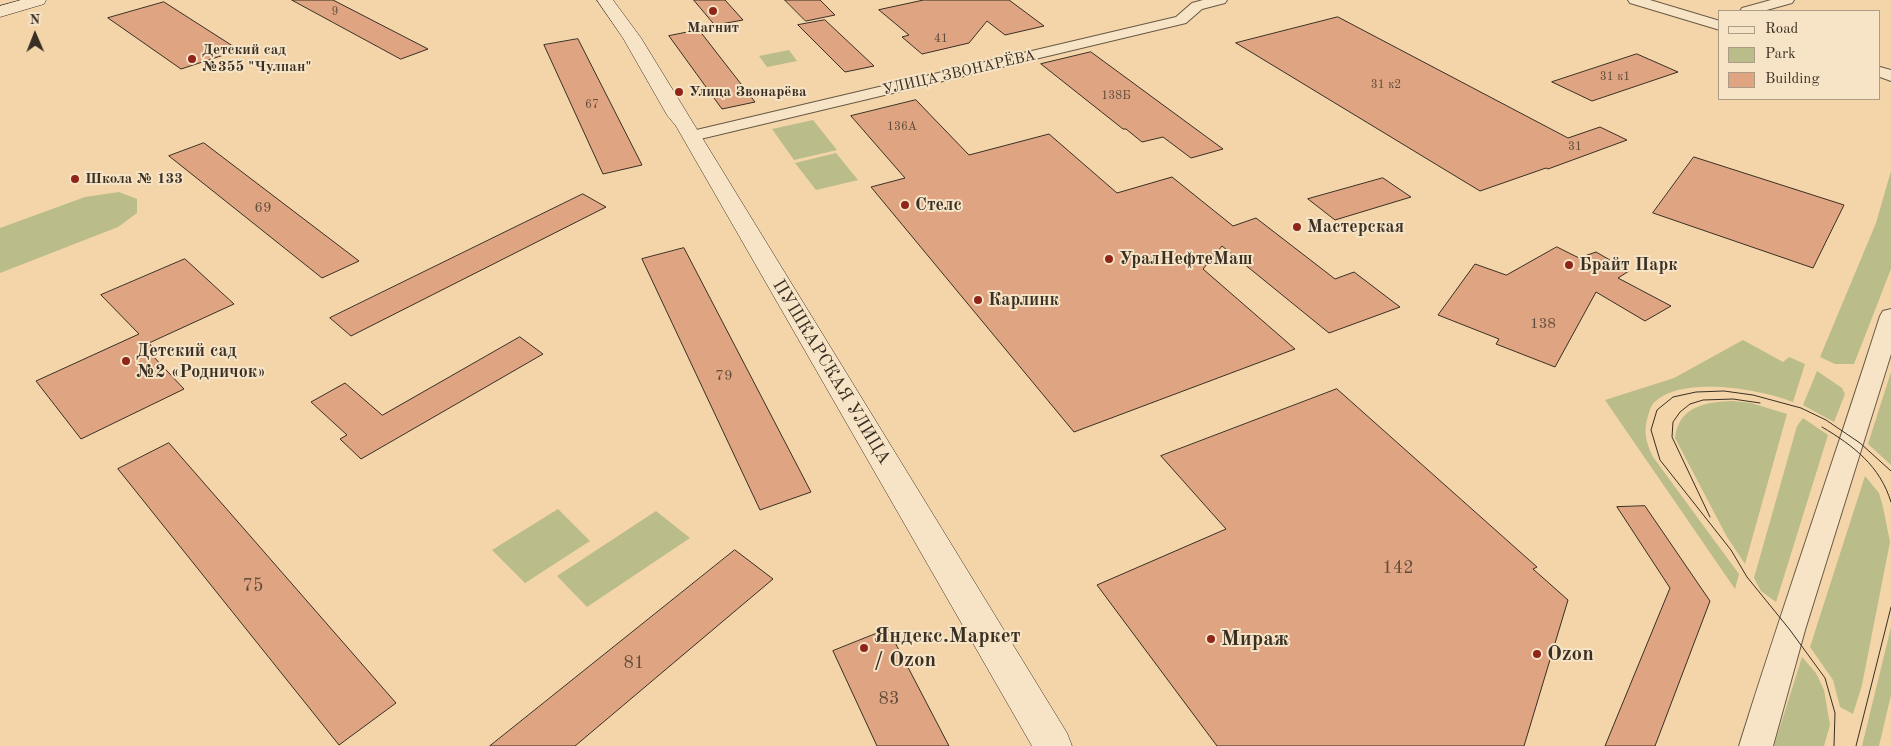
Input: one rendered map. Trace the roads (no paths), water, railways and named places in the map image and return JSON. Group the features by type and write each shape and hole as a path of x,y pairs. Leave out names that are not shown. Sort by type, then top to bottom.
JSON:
{"main road":[{"path":"0,5 16,0"},
{"path":"0,12 38,0"},
{"name":"ПУШКАРСКАЯ УЛИЦА","path":"605,0 626,28 657,83 692,136 1054,746"}],"street":[{"name":"УЛИЦА ЗВОНАРЁВА","path":"692,136 1178,21 1181,20 1192,3 1220,0"},
{"path":"1635,0 1716,23"},
{"path":"1751,10 1786,0"},
{"path":"1756,746 1790,630 1854,437 1891,316"}],"tram line":[{"path":"1834,746 1835,713 1825,678 1790,630 1747,577 1731,550 1660,460 1651,430 1657,410 1673,397 1696,392 1724,391 1753,395 1801,408 1826,420 1860,443 1891,471"},
{"path":"1710,517 1672,437 1673,422 1680,412 1690,404 1703,400 1733,399 1760,403"},
{"path":"1822,427 1845,442 1873,467 1891,502"},
{"path":"1856,746 1891,607"}],"place":[{"name":"Магнит","path":"713,11"},
{"name":"Детский сад №355 \"Чулпан\"","path":"192,59"},
{"name":"Улица Звонарёва","path":"679,92"},
{"name":"Школа № 133","path":"75,179"},
{"name":"Стелс","path":"905,205"},
{"name":"Мастерская","path":"1297,227"},
{"name":"УралНефтеМаш","path":"1109,259"},
{"name":"Брайт Парк","path":"1569,265"},
{"name":"Карлинк","path":"978,300"},
{"name":"Детский сад №2 «Родничок»","path":"126,361"},
{"name":"Мираж","path":"1211,639"},
{"name":"Яндекс.Маркет / Ozon","path":"864,648"},
{"name":"Ozon","path":"1537,654"}]}
